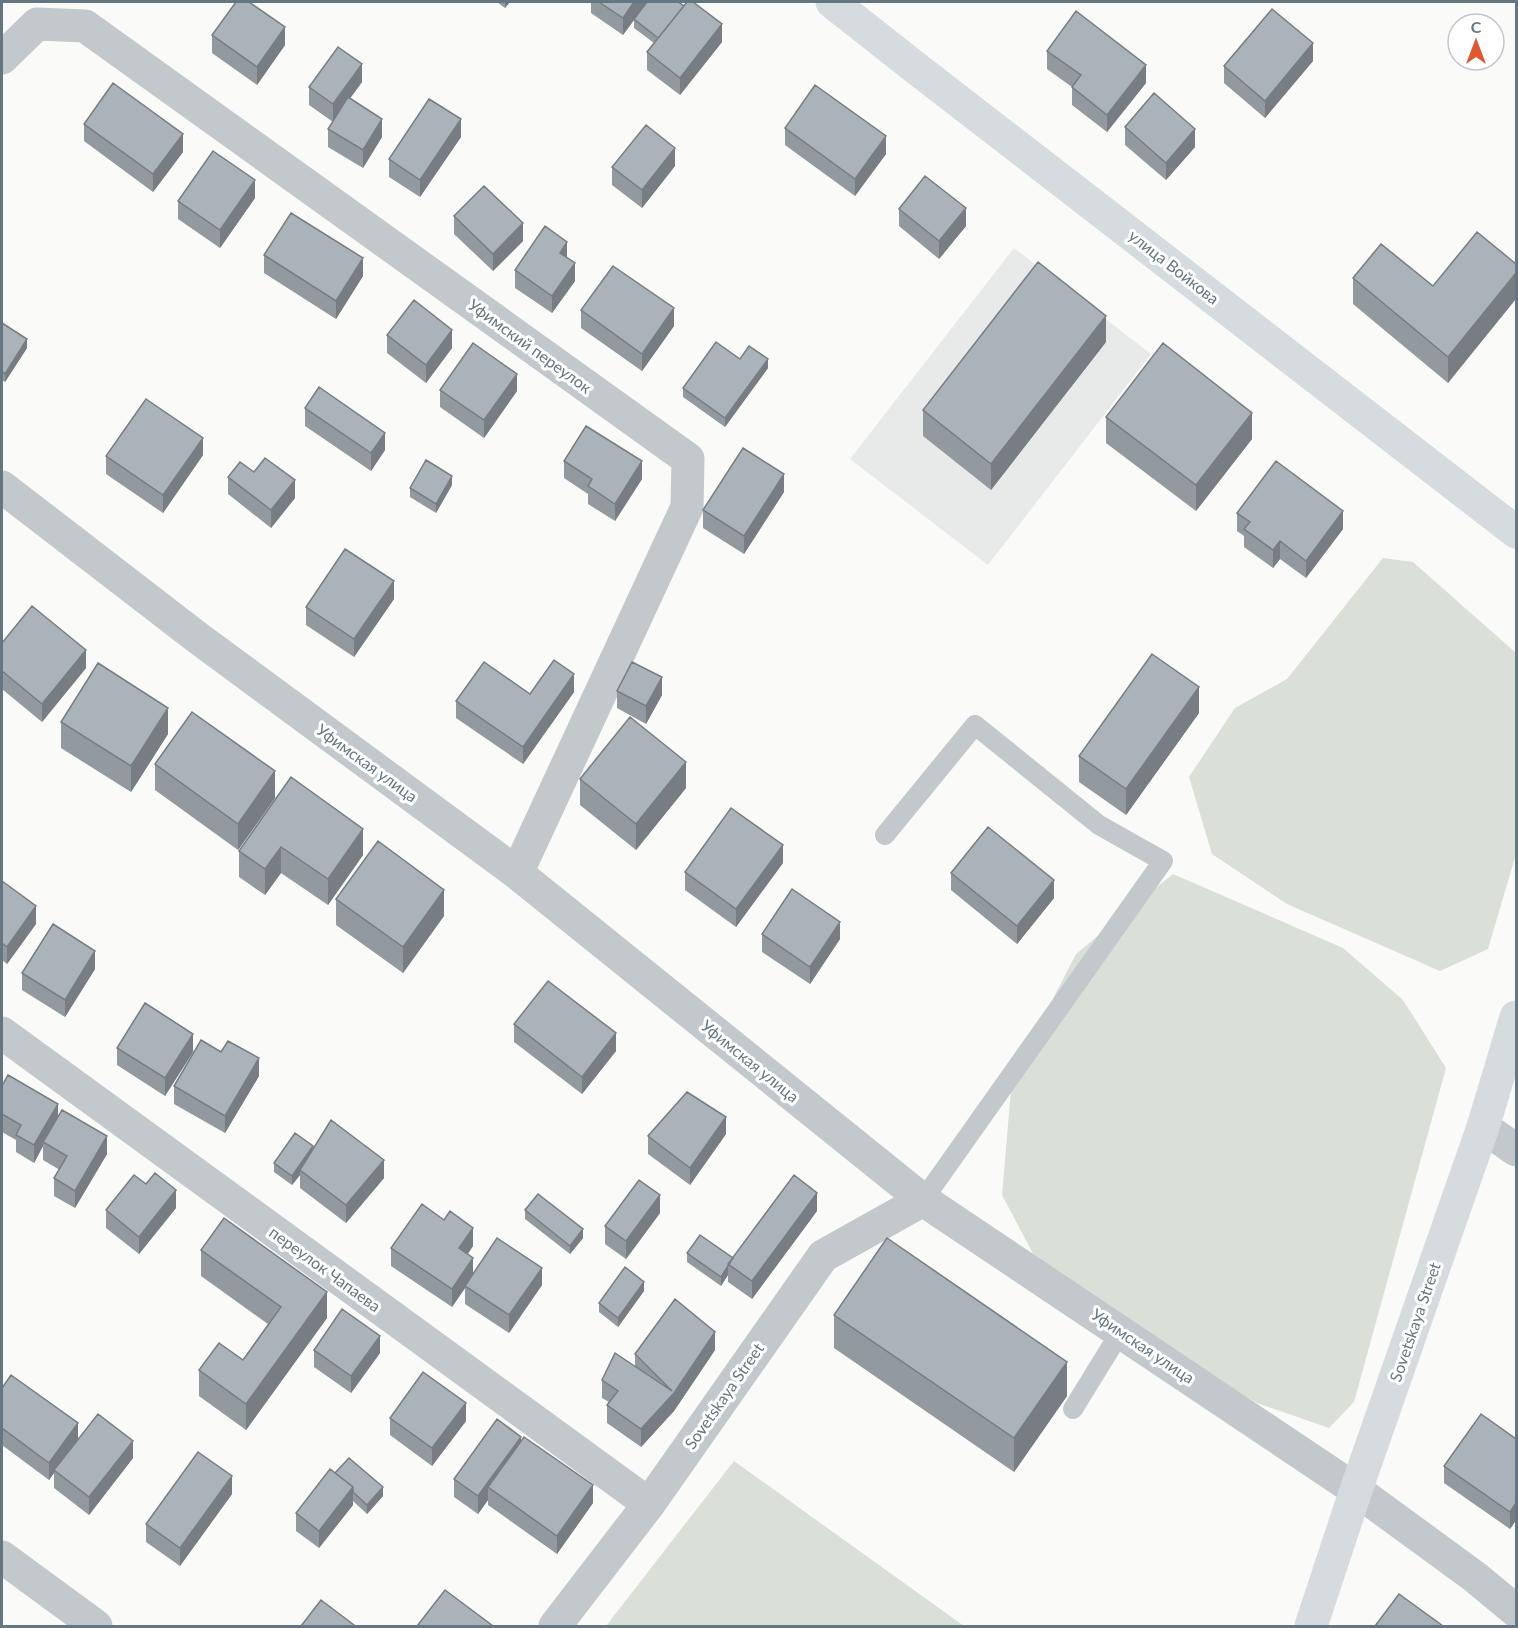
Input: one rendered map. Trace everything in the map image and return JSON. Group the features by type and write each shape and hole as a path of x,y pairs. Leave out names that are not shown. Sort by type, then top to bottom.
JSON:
{"main road":[{"name":"улица Войкова","path":"832,2 1516,532"},
{"name":"Sovetskaya Street","path":"1311,1626 1483,1127 1516,1017"}],"street":[{"name":"Уфимский переулок","path":"2,58 37,24 85,26 688,459 687,507 517,873"},
{"name":"Уфимская улица","path":"2,487 198,639 517,873 923,1200 1356,1490 1475,1577 1516,1611"},
{"name":"переулок Чапаева","path":"2,1033 649,1504"},
{"path":"1483,1127 1516,1150"},
{"name":"Sovetskaya Street","path":"555,1626 649,1504 823,1256 923,1200"},
{"path":"2,1557 96,1626"}],"lane":[{"path":"885,835 975,725 1099,825 1163,861 923,1200"},
{"path":"1073,1409 1121,1331"}],"shaded area":[{"path":"1014,248 1151,354 988,565 850,459"},
{"path":"1383,558 1413,562 1516,653 1516,854 1488,949 1440,971 1287,904 1212,854 1189,777 1235,708 1287,679"},
{"path":"1173,874 1343,948 1403,1000 1446,1068 1354,1402 1329,1428 1257,1403 1162,1349 1038,1263 1002,1195 1012,1078 1076,954"},
{"path":"734,1461 964,1626 606,1626"}],"building":[{"path":"236,2 249,2 285,27 257,67 212,35"},
{"path":"599,2 634,2 623,18"},
{"path":"647,2 678,2 684,6 658,38 634,19"},
{"path":"687,2 693,2 722,24 680,78 647,52"},
{"path":"1272,9 1313,43 1265,101 1224,66"},
{"path":"1076,11 1146,65 1107,115 1072,87 1081,75 1047,51"},
{"path":"338,47 362,64 333,104 309,87"},
{"path":"113,83 183,134 153,174 84,124"},
{"path":"815,85 886,136 855,179 785,128"},
{"path":"1154,93 1195,129 1166,163 1125,127"},
{"path":"348,97 382,119 363,150 328,129"},
{"path":"429,99 461,119 420,180 389,159"},
{"path":"646,125 675,148 642,190 612,167"},
{"path":"213,151 255,180 220,230 178,201"},
{"path":"925,176 966,208 939,241 899,209"},
{"path":"484,186 523,223 493,254 454,216"},
{"path":"291,213 363,258 336,301 264,255"},
{"path":"545,226 567,242 560,253 575,263 552,296 515,270"},
{"path":"1477,232 1516,264 1516,273 1448,357 1353,278 1381,244 1433,286"},
{"path":"1038,262 1106,316 991,464 923,410"},
{"path":"613,266 674,308 642,354 581,310"},
{"path":"414,300 452,330 426,365 387,335"},
{"path":"2,323 27,339 5,374 2,371"},
{"path":"716,342 740,359 749,346 768,359 725,418 683,388"},
{"path":"473,343 517,374 484,420 440,390"},
{"path":"1163,343 1252,413 1196,485 1106,417"},
{"path":"319,387 385,433 371,453 305,408"},
{"path":"146,399 203,438 163,495 106,456"},
{"path":"586,426 642,461 615,504 588,486 592,479 564,461"},
{"path":"743,448 784,474 744,536 703,510"},
{"path":"265,458 295,480 271,510 228,477 240,462 254,472"},
{"path":"426,460 452,476 436,504 410,488"},
{"path":"1276,461 1343,511 1306,561 1280,541 1273,550 1244,529 1250,522 1237,513"},
{"path":"345,549 394,581 354,639 306,607"},
{"path":"32,606 86,650 42,704 2,671 2,643"},
{"path":"1152,654 1199,687 1126,789 1079,756"},
{"path":"554,660 574,674 523,747 456,701 484,662 530,694"},
{"path":"632,662 662,677 646,706 617,691"},
{"path":"98,663 168,708 131,766 61,722"},
{"path":"192,712 275,771 238,824 155,764"},
{"path":"630,717 686,762 636,824 580,779"},
{"path":"291,777 363,829 328,879 281,847 265,869 239,851"},
{"path":"731,808 783,845 736,909 685,872"},
{"path":"988,827 1054,880 1017,926 951,873"},
{"path":"378,841 444,890 403,947 336,899"},
{"path":"2,881 36,906 7,947 2,943"},
{"path":"792,889 840,922 810,967 762,934"},
{"path":"53,924 95,951 65,1000 22,973"},
{"path":"548,981 616,1033 582,1077 514,1024"},
{"path":"145,1003 193,1034 165,1078 117,1048"},
{"path":"201,1040 221,1052 228,1041 259,1058 225,1116 174,1086"},
{"path":"8,1075 58,1104 34,1145 16,1135 21,1125 2,1114 2,1086"},
{"path":"687,1092 726,1117 690,1168 648,1136"},
{"path":"62,1110 107,1136 75,1191 54,1178 67,1156 43,1142"},
{"path":"331,1120 384,1160 346,1205 300,1170"},
{"path":"295,1133 313,1146 292,1176 274,1163"},
{"path":"155,1173 176,1190 139,1237 106,1210 134,1175 146,1184"},
{"path":"794,1175 817,1193 752,1281 728,1264"},
{"path":"639,1180 660,1195 626,1241 605,1226"},
{"path":"538,1194 583,1229 570,1246 525,1210"},
{"path":"422,1204 444,1220 450,1211 473,1228 459,1248 473,1258 452,1289 391,1248"},
{"path":"224,1218 327,1292 246,1404 199,1370 219,1343 243,1360 281,1307 201,1250"},
{"path":"700,1235 733,1258 721,1277 687,1253"},
{"path":"497,1238 542,1268 509,1315 465,1286"},
{"path":"887,1238 1067,1362 1014,1438 834,1315"},
{"path":"625,1267 644,1282 618,1318 599,1303"},
{"path":"675,1299 715,1332 674,1393 641,1429 607,1405 618,1391 602,1380 615,1353 672,1391 635,1354"},
{"path":"342,1309 380,1336 351,1376 314,1350"},
{"path":"423,1372 466,1403 432,1448 390,1418"},
{"path":"11,1375 78,1423 49,1463 2,1428 2,1388"},
{"path":"98,1414 133,1441 89,1497 54,1470"},
{"path":"1481,1414 1516,1439 1516,1503 1510,1512 1444,1466"},
{"path":"497,1419 521,1437 478,1496 454,1479"},
{"path":"524,1437 593,1485 557,1536 488,1487"},
{"path":"198,1452 232,1476 180,1548 146,1524"},
{"path":"349,1458 383,1487 367,1505 353,1492 353,1487 335,1473"},
{"path":"330,1469 353,1487 319,1531 296,1513"},
{"path":"445,1590 493,1626 417,1626"},
{"path":"1399,1594 1443,1626 1375,1626"},
{"path":"321,1600 354,1625 301,1626"}]}
